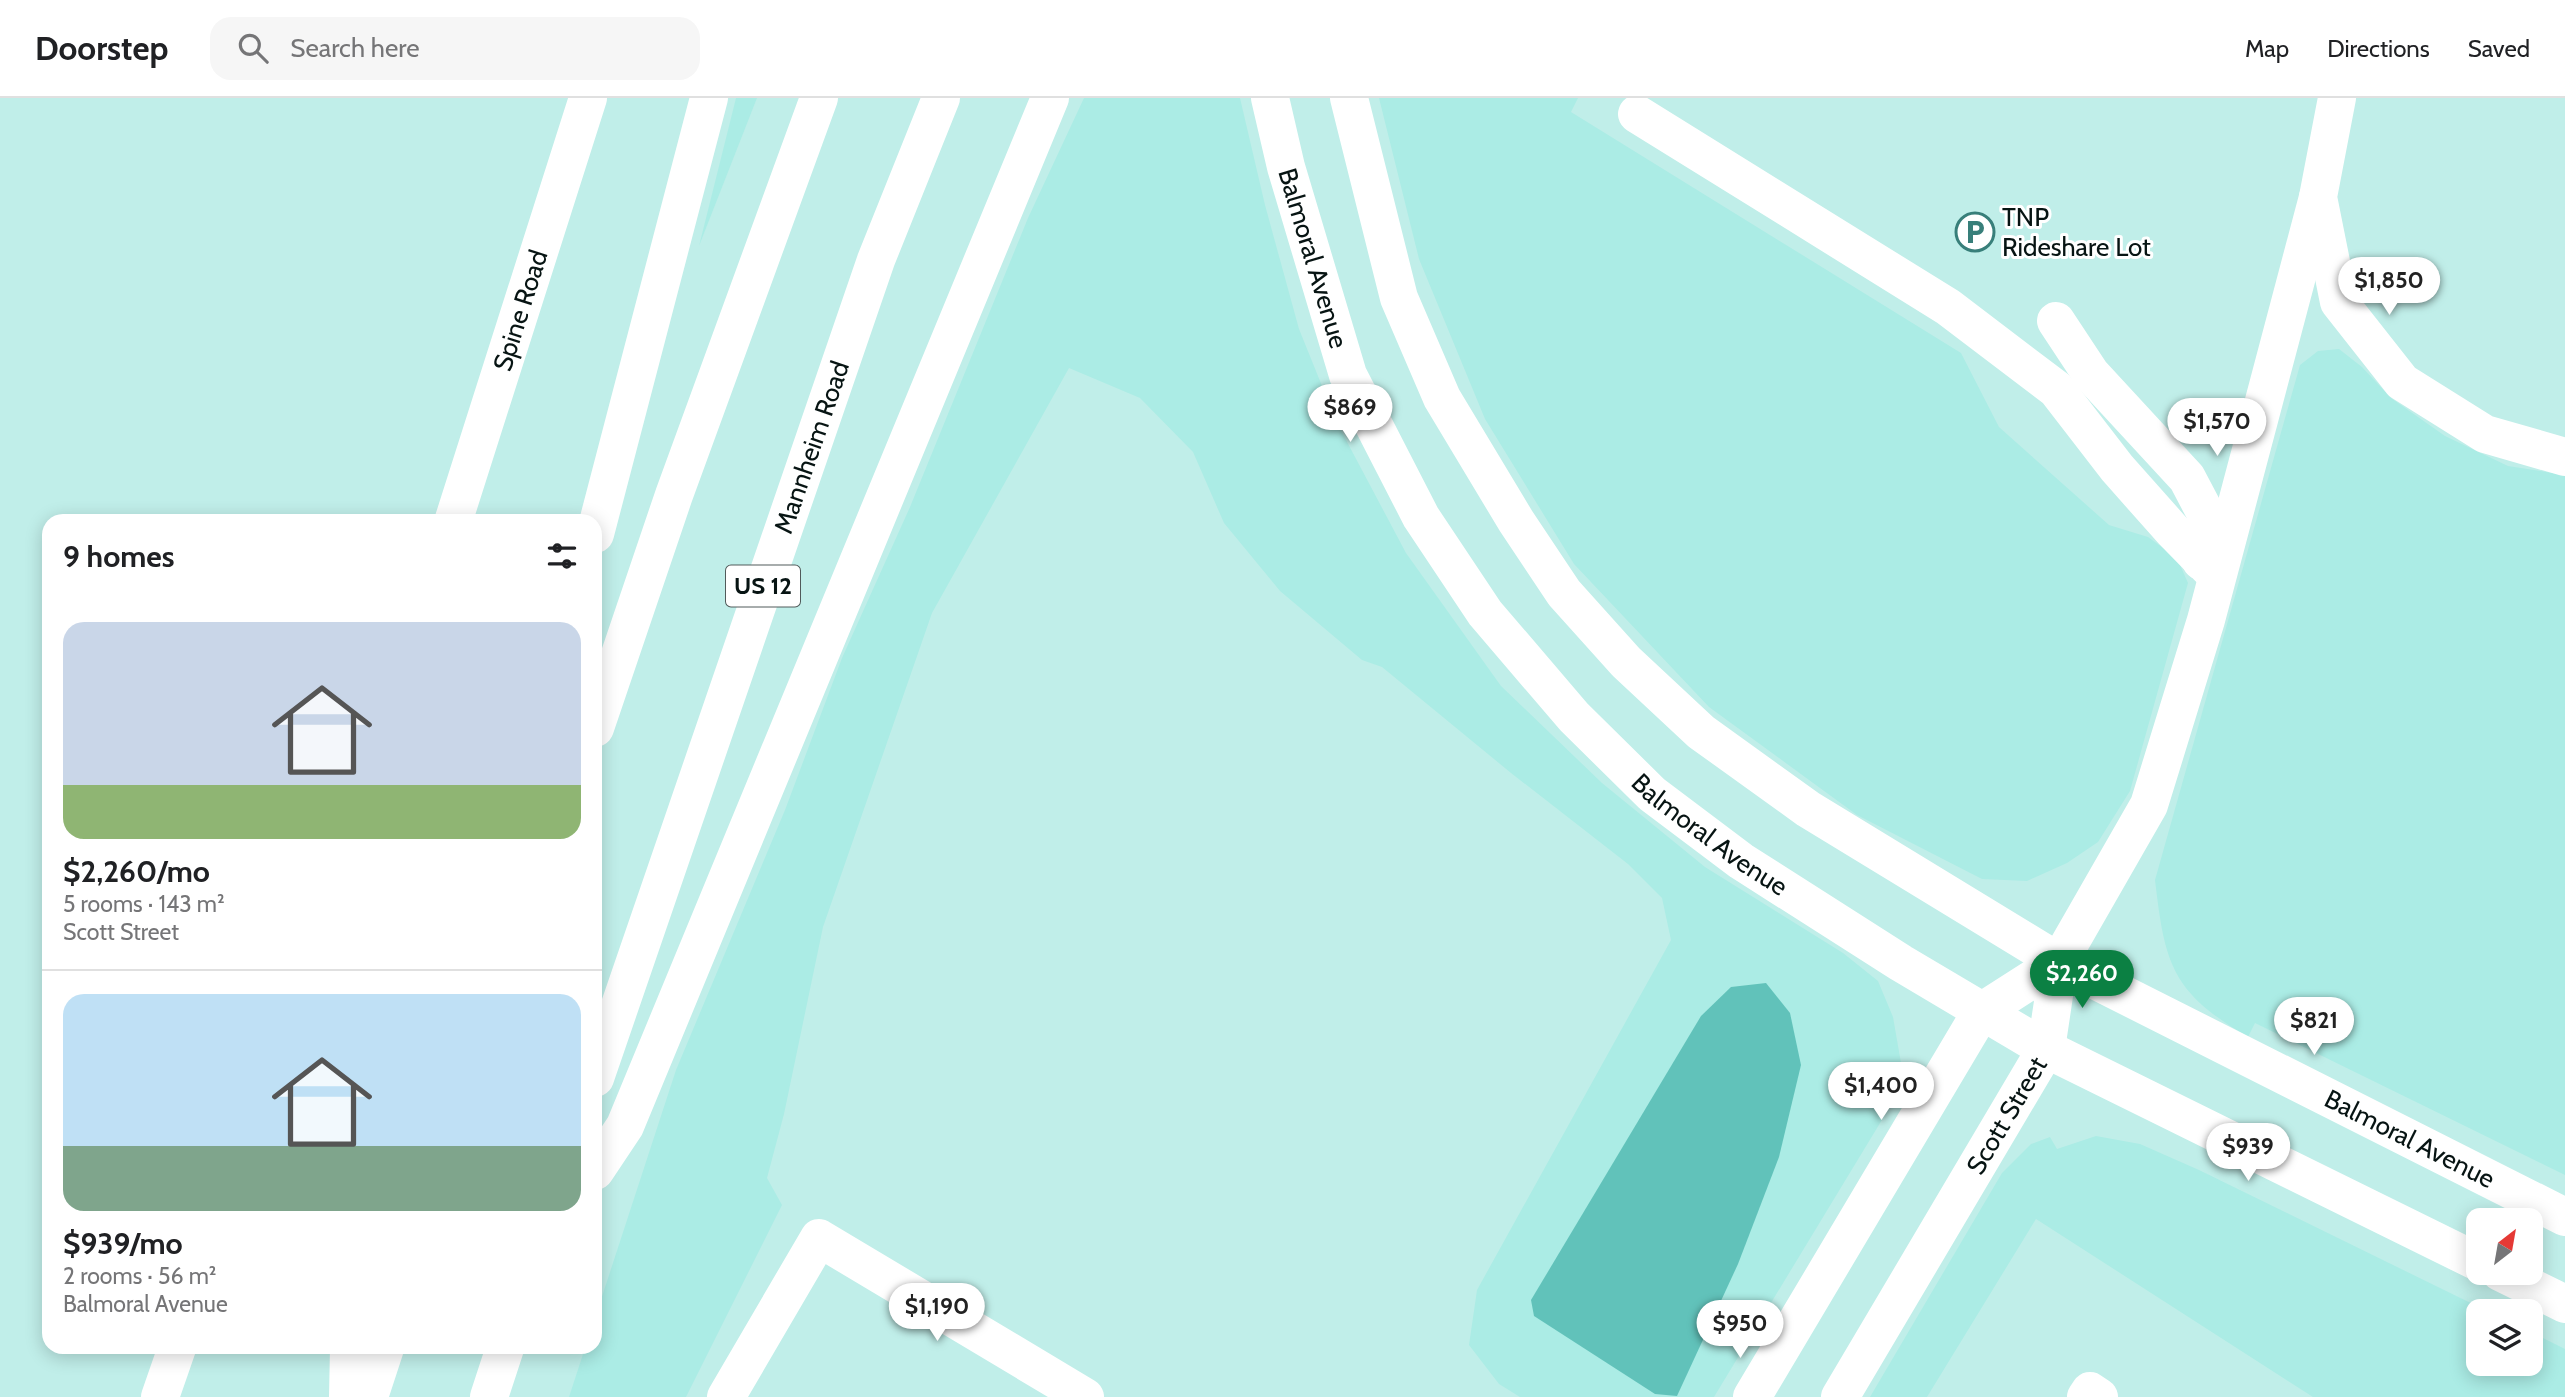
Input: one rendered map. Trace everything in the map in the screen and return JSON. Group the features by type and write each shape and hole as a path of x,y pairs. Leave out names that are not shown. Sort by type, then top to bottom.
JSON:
{"main road":[{"name":"Spine Road","path":"456,514 588,98"},
{"path":"600,514 709,98"},
{"path":"602,707 674,495 819,98"},
{"name":"Mannheim Road","path":"602,1058 876,260 941,98"},
{"path":"602,1160 625,1126 1050,98"},
{"name":"Balmoral Avenue","path":"1270,98 1286,167 1348,375 1420,517 1485,614 1574,717 1651,794 1741,861 1981,1012 2046,1049 2466,1256"},
{"name":"Balmoral Avenue","path":"1349,98 1399,299 1442,398 1516,521 1564,593 1626,662 1701,732 1808,809 2059,962 2565,1217"},
{"path":"1752,1397 1981,1012 2059,962 2149,805 2209,568 2318,197 2337,98"},
{"path":"1637,114 1948,307 2056,389 2117,468 2209,568"},
{"path":"2318,197 2339,302 2402,382 2485,434 2565,457"},
{"path":"2056,321 2091,374 2187,478 2207,516 2209,568"},
{"name":"Scott Street","path":"1840,1397 2046,1049 2059,962"},
{"path":"726,1397 819,1238 1086,1397"},
{"path":"2526,1285 2565,1304"},
{"path":"160,1397 175,1354"},
{"path":"348,1397 349,1354"},
{"path":"369,1397 383,1354"},
{"path":"489,1397 503,1354"},
{"path":"2086,1397 2090,1391 2099,1397"}],"shaded area":[{"path":"0,98 2565,98 2565,1397 0,1397"},
{"path":"736,98 757,98 699,246"},
{"path":"1084,98 1240,98 1265,205 1299,329 1337,423 1406,553 1501,686 1602,783 1705,867 1843,953 1878,981 1893,1017 1901,1063 1891,1105 1714,1397 1520,1397 1499,1384 1469,1345 1477,1290 1671,940 1662,898 1628,864 1511,773 1382,667 1362,660 1280,591 1224,523 1193,452 1140,398 1069,368 932,613 823,927 784,1114 767,1178 782,1205 686,1397 569,1397 583,1354 602,1354 602,1297 676,1070 785,810 842,658 910,507 1028,218"},
{"path":"1379,98 1578,98 1571,112 1961,353 1999,427 2109,525 2148,537 2177,558 2188,583 2130,791 2098,842 2067,863 2027,881 1982,879 1857,815 1709,707 1574,564 1485,419 1419,259"},
{"path":"2339,349 2362,367 2391,398 2445,436 2508,466 2565,475 2565,1175 2255,1023 2248,1037 2223,1021 2188,990 2177,973 2163,934 2155,880 2300,365 2318,351"},
{"path":"1766,983 1790,1013 1801,1065 1779,1157 1738,1264 1677,1396 1655,1394 1534,1316 1531,1300 1701,1016 1731,987"},
{"path":"2096,1136 2140,1144 2199,1170 2466,1301 2466,1376 2543,1376 2543,1338 2565,1349 2565,1397 2313,1397 2036,1219 1927,1397 1870,1397 2002,1173 2031,1144 2050,1137 2057,1149"}],"place":[{"name":"TNP Rideshare Lot","path":"1975,232"}]}
